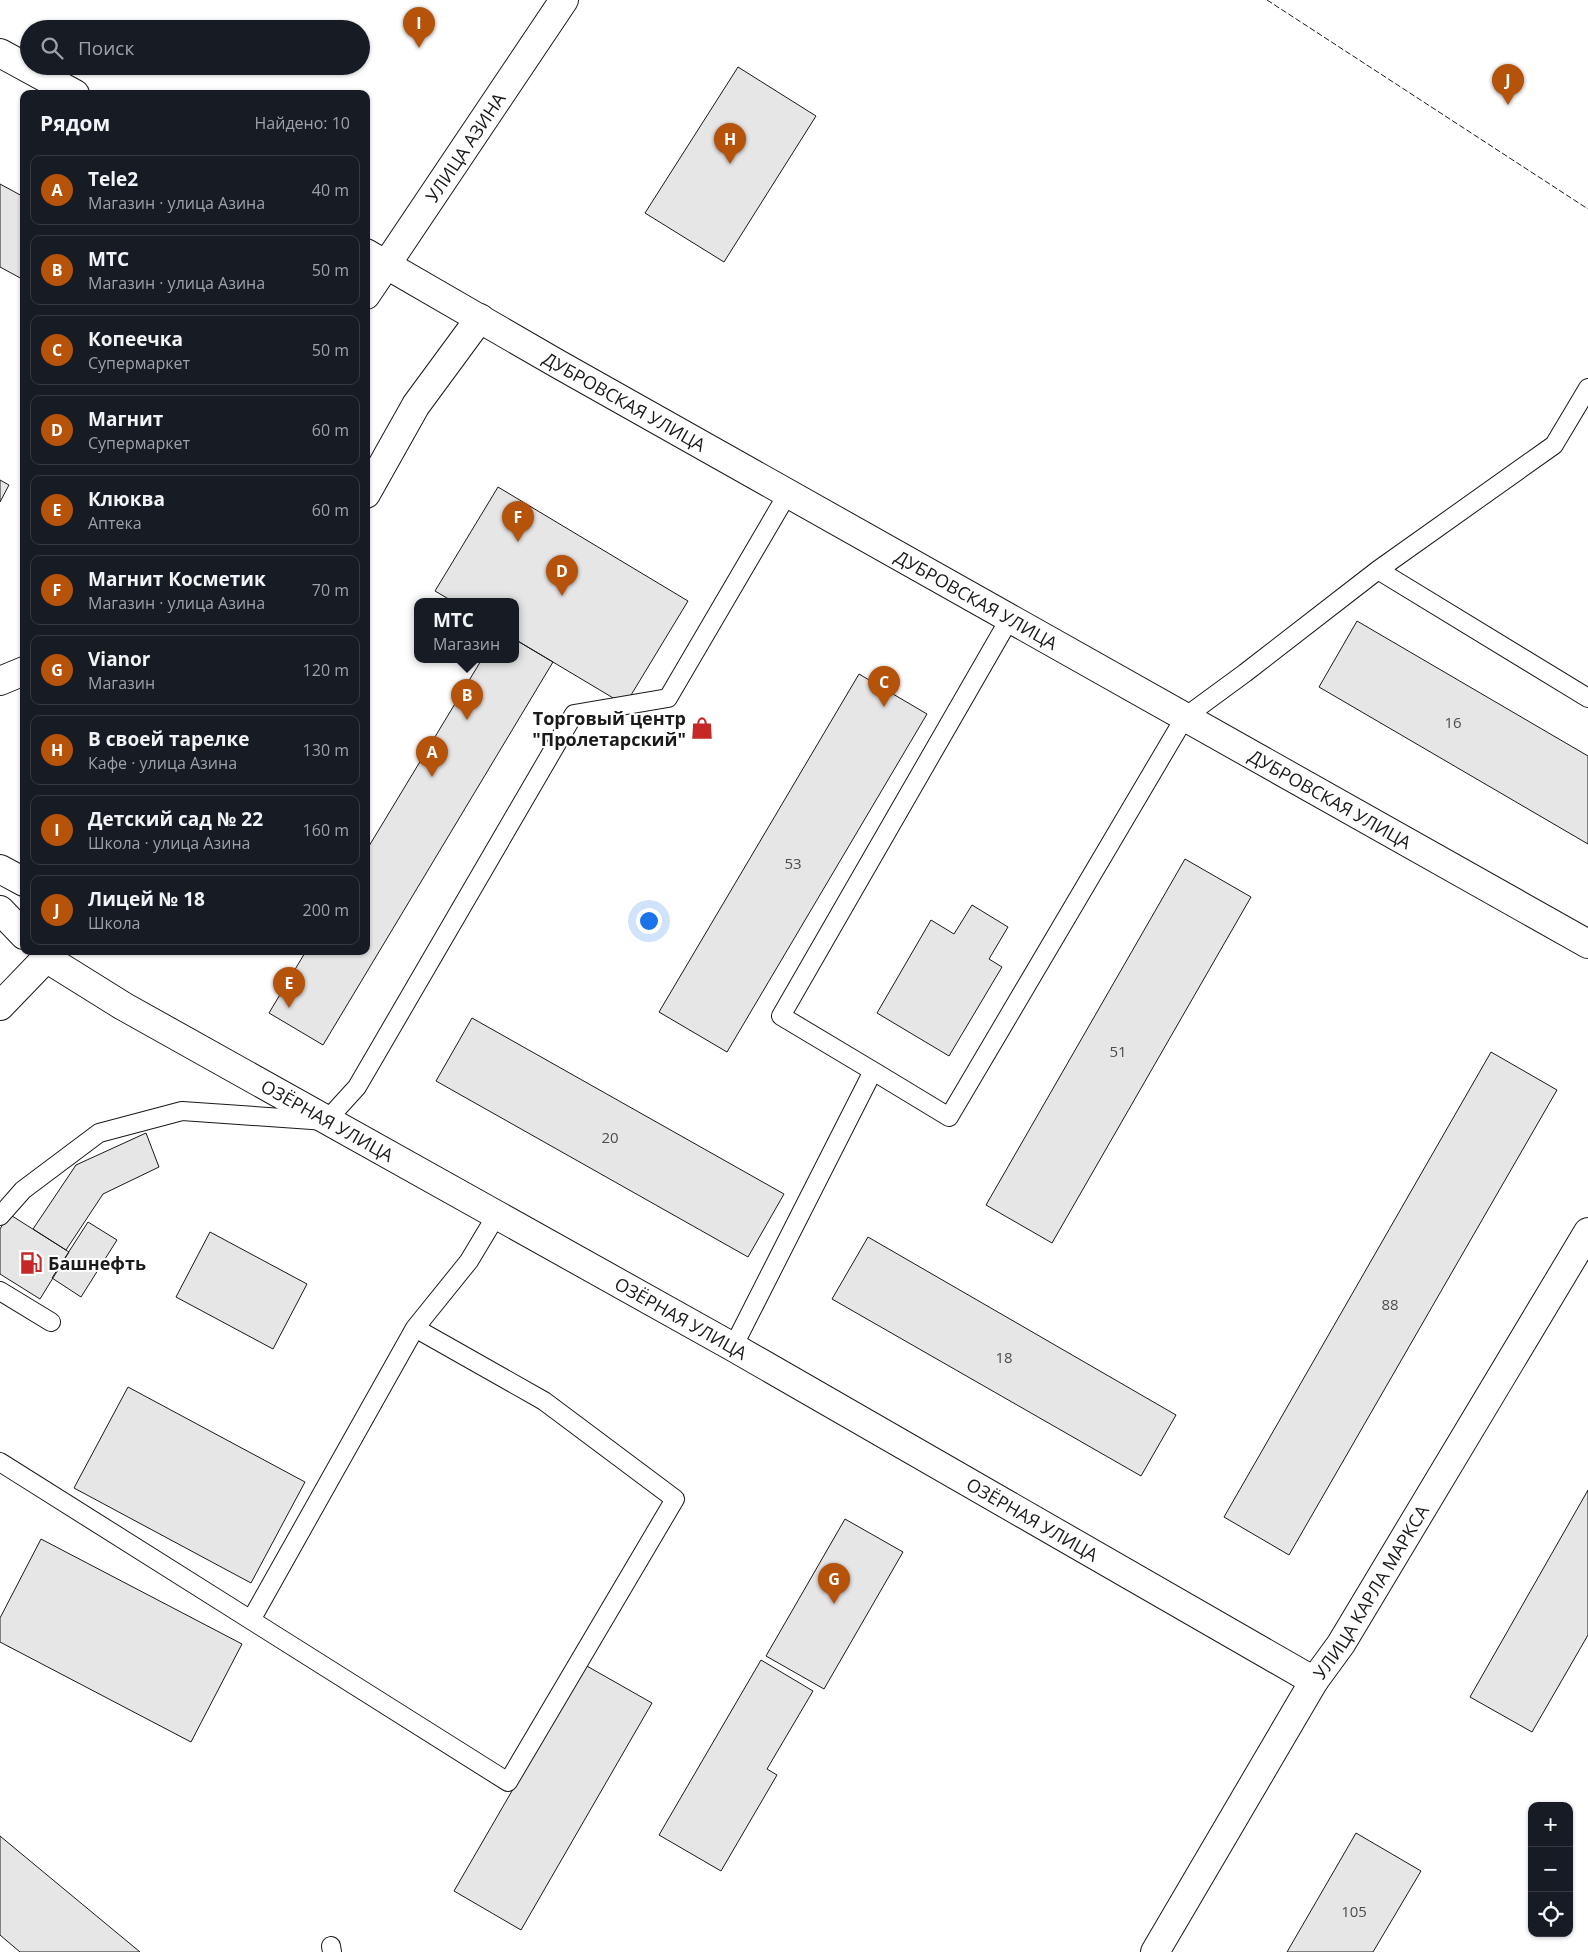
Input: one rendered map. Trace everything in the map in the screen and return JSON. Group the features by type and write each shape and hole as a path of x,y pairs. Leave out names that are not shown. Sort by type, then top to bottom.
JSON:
{"street":[{"name":"УЛИЦА АЗИНА","path":"370,282 377,258 564,0"},
{"path":"0,53 20,64"},
{"path":"40,75 68,90"},
{"name":"ДУБРОВСКАЯ УЛИЦА","path":"377,258 788,493 1588,944"},
{"path":"370,487 416,405 480,318"},
{"path":"0,681 20,673"},
{"path":"0,869 20,880"},
{"path":"0,910 20,931"},
{"path":"0,1006 44,955"},
{"name":"ОЗЁРНАЯ УЛИЦА","path":"49,955 123,1006 733,1347 1314,1681"},
{"name":"УЛИЦА КАРЛА МАРКСА","path":"1155,1952 1314,1681 1341,1644 1588,1232"}],"lane":[{"path":"1010,618 781,1016 949,1117 1185,717 1378,570 1554,445 1588,388"},
{"path":"0,1216 23,1190 99,1133 182,1111 326,1121 357,1087 574,714 668,698 788,493"},
{"path":"1378,570 1588,698"},
{"path":"733,1347 873,1071"},
{"path":"251,1620 415,1328 469,1261 496,1216"},
{"path":"0,1291 51,1322"},
{"path":"0,1462 508,1782 675,1499 544,1401 415,1328"}],"building":[{"path":"738,67 816,116 724,262 645,213"},
{"path":"0,184 20,195 20,278 0,267"},
{"path":"0,480 9,485 0,502"},
{"path":"498,487 688,601 625,705 519,642 519,598 447,598 435,591"},
{"path":"1357,621 1588,756 1588,844 1319,687"},
{"path":"519,642 553,662 323,1045 269,1013 304,955 370,955 370,844 480,663 519,663"},
{"path":"859,674 927,714 727,1052 659,1012"},
{"path":"1185,859 1251,897 1052,1243 986,1205"},
{"path":"972,905 1008,927 989,959 1002,967 949,1056 877,1013 931,920 954,934"},
{"path":"472,1018 784,1194 748,1257 436,1081"},
{"path":"1491,1052 1557,1090 1289,1555 1224,1517"},
{"path":"146,1133 159,1167 103,1194 66,1250 33,1229 76,1165"},
{"name":"Башнефть","path":"9,1214 69,1252 40,1299 0,1274 0,1229"},
{"path":"88,1222 117,1240 81,1297 52,1278"},
{"path":"210,1232 307,1284 273,1349 176,1297"},
{"path":"868,1237 1176,1415 1141,1476 832,1299"},
{"path":"128,1387 305,1482 251,1583 74,1488"},
{"path":"1588,1490 1588,1635 1532,1732 1470,1697"},
{"path":"845,1519 903,1552 824,1689 766,1656"},
{"path":"41,1539 242,1644 191,1742 0,1642 0,1618"},
{"path":"761,1660 813,1691 767,1769 777,1775 721,1871 659,1835"},
{"path":"585,1665 652,1703 521,1930 454,1891"},
{"path":"1356,1833 1421,1871 1373,1952 1287,1952"},
{"path":"0,1836 140,1952 20,1952 0,1935"}],"fence":[{"path":"1267,0 1588,209"}],"place":[{"name":"Детский сад № 22","path":"419,48"},
{"name":"Лицей № 18","path":"1508,105"},
{"name":"В своей тарелке","path":"730,164"},
{"name":"Магнит Косметик","path":"518,542"},
{"name":"Магнит","path":"562,596"},
{"name":"Копеечка","path":"884,707"},
{"name":"МТС","path":"467,720"},
{"name":"Торговый центр \"Пролетарский\"","path":"702,728"},
{"name":"Tele2","path":"432,777"},
{"name":"Клюква","path":"289,1008"},
{"name":"Башнефть","path":"31,1263"},
{"name":"Vianor","path":"834,1604"}]}
